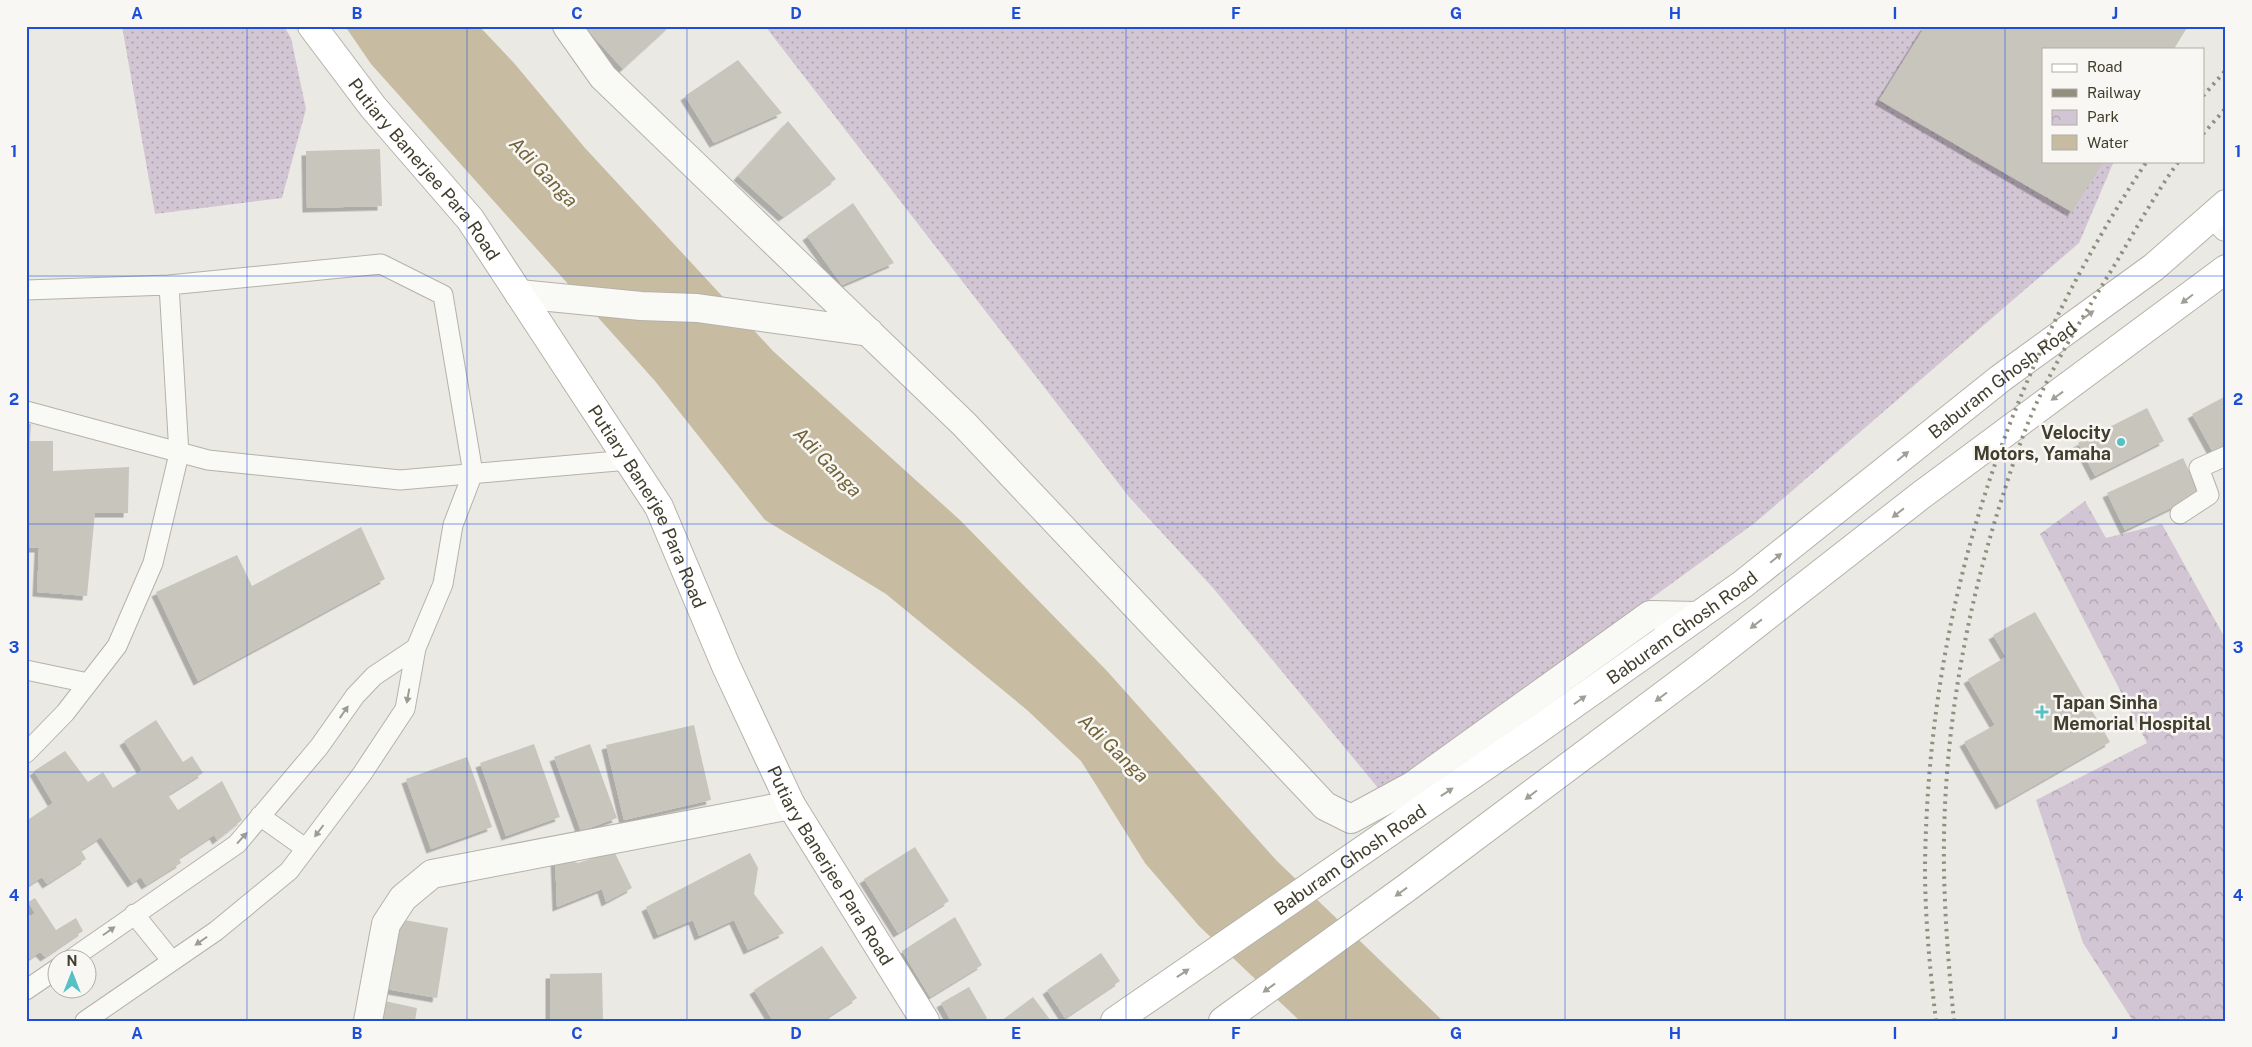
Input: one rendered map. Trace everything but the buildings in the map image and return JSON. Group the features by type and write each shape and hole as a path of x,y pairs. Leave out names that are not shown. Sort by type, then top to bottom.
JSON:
{"main road":[{"name":"Putiary Banerjee Para Road","path":"312,26 373,108 470,219 659,507 726,666 791,805 925,1021"},
{"name":"Baburam Ghosh Road","path":"1115,1021 1142,1000 1533,733 1743,584 2001,378 2222,215"},
{"path":"1223,1021 1409,886 1700,668 1920,496 2226,269"}],"street":[{"path":"567,26 603,77 964,424 1325,806 1351,819 1412,786 1650,615 1698,616"},
{"path":"519,294 641,306 697,308 869,332"},
{"path":"368,1021 386,924 403,898 432,874 791,805"}],"lane":[{"path":"26,290 169,285 381,264 443,295 473,473 453,525 443,584 416,648 405,709 362,774 289,871 216,931 86,1021"},
{"path":"26,753 65,713 117,646 153,563 179,454 169,285"},
{"path":"26,411 179,454 208,460 400,480 629,460"},
{"path":"2180,514 2209,495 2199,468 2226,456"},
{"path":"84,950 237,844 320,747 355,696 374,676 416,648"},
{"path":"26,670 88,683"},
{"path":"260,816 305,848"},
{"path":"134,914 172,961"},
{"path":"26,990 48,975"}],"green space":[{"path":"122,26 284,26 291,38 306,109 282,198 155,214"},
{"path":"765,26 2173,26 2042,48 2042,162 2114,162 2079,243 1756,522 1383,794 1213,588 1129,497"},
{"path":"2085,501 2106,538 2162,524 2226,640 2226,1021 2133,1021 2083,943 2036,800 2147,743 2040,534"}],"water":[{"name":"Adi Ganga","path":"345,26 479,26 514,63 585,148 773,351 961,521 1107,671 1277,861 1443,1021 1300,1021 1199,926 1145,863 1081,761 1027,710 886,594 765,520 655,381 371,64"}],"railway":[{"path":"2204,95 2226,70"},
{"path":"2204,133 2226,108"},
{"path":"1936,1021 1928,944 1925,886 1930,771 1941,678 1959,587 1984,498 2015,410 2053,325 2097,242 2146,162"},
{"path":"1954,1021 1944,870 1947,780 1951,735 1964,645 1985,557 2016,457 2031,415 2046,384 2153,199 2178,162"}],"place":[{"name":"Velocity Motors, Yamaha","path":"2121,442"},
{"name":"Tapan Sinha Memorial Hospital","path":"2042,712"}]}
